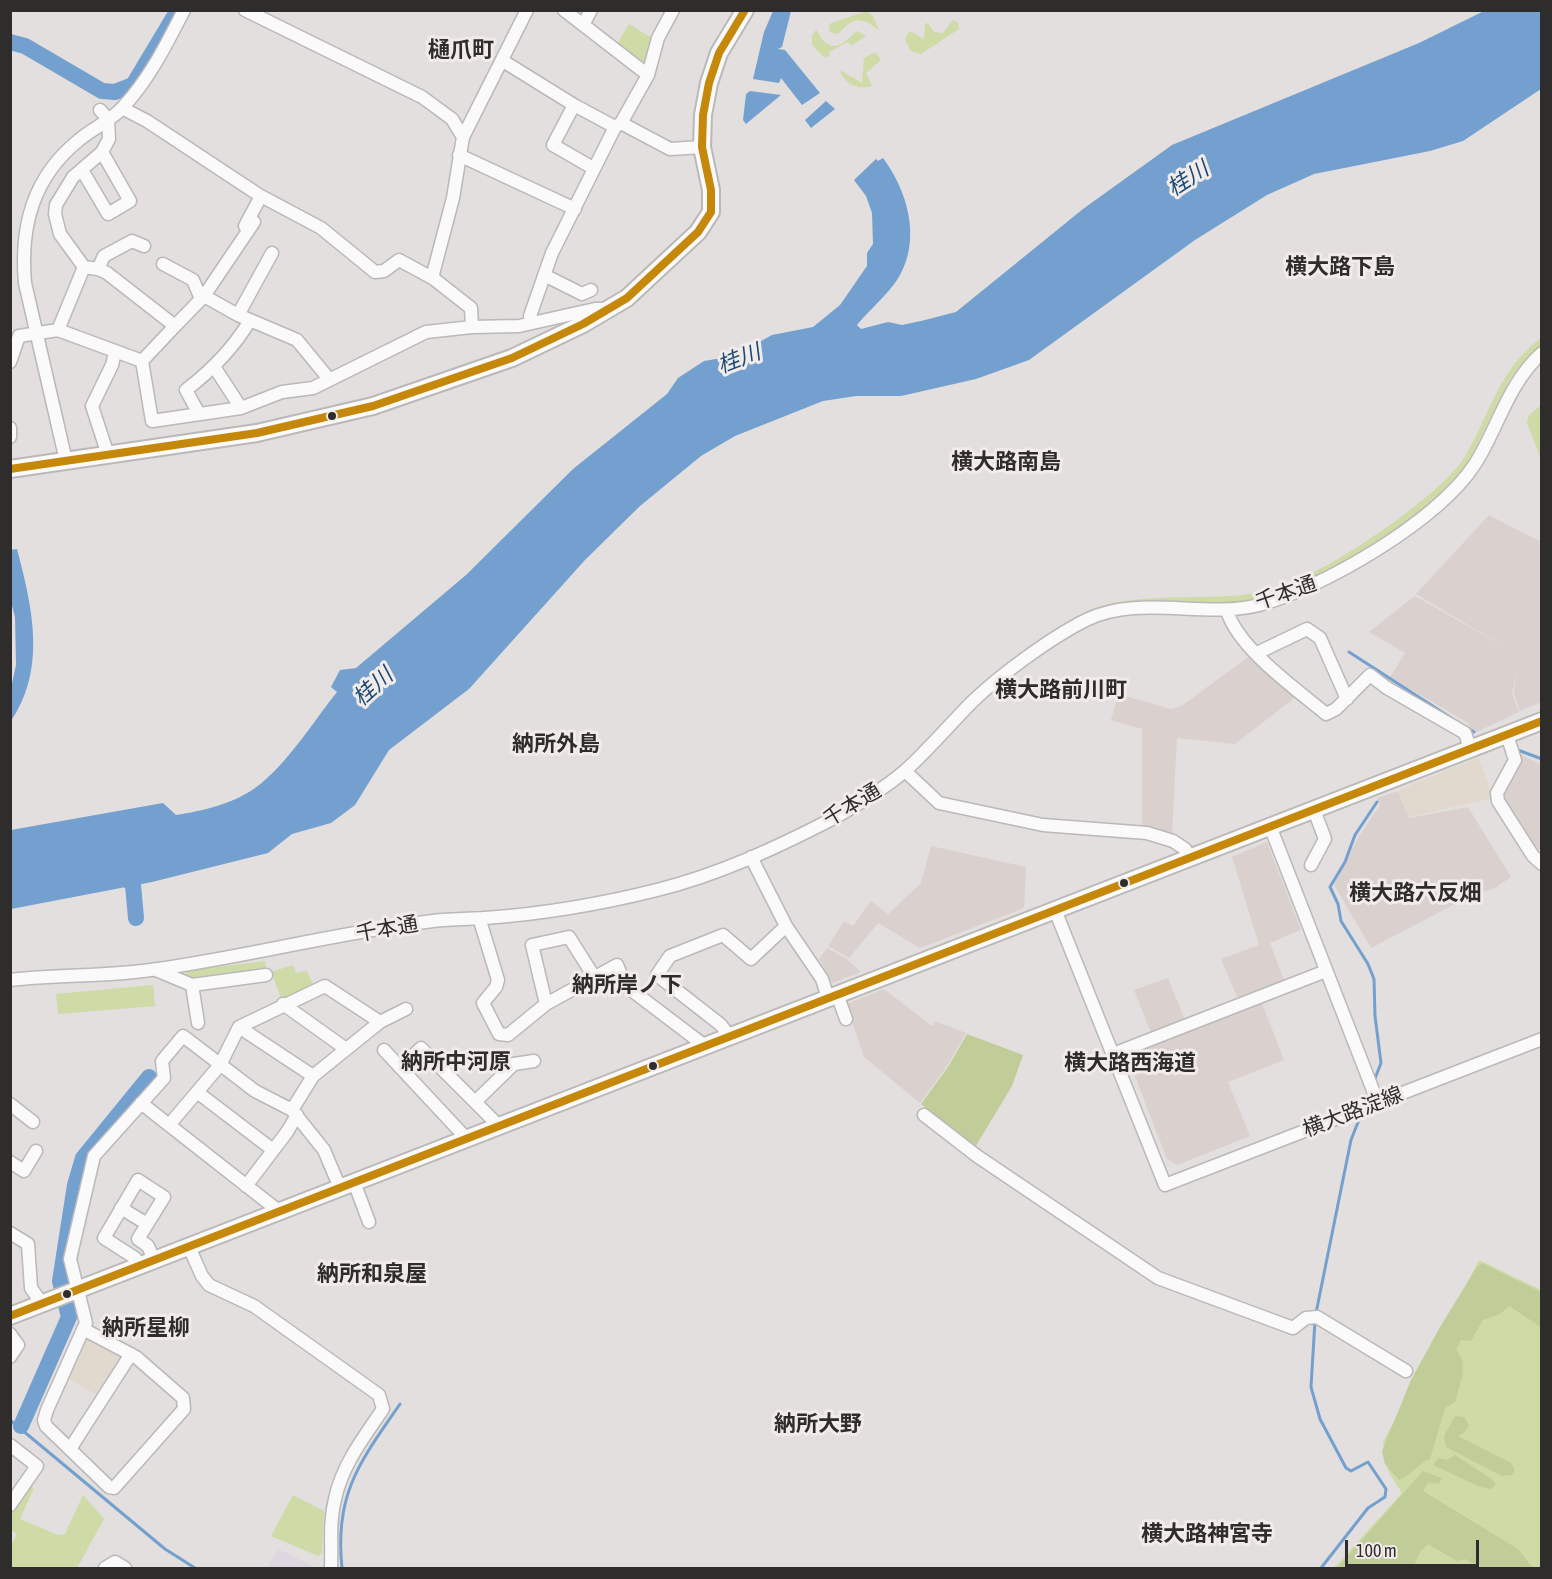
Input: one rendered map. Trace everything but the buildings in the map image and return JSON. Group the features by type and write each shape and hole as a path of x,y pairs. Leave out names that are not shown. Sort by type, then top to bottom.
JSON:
{"main road":[{"path":"10,469 257,433 373,406 512,358 610,309 654,275 708,219 712,202 702,147 703,115 709,83 720,53 745,10"},
{"path":"10,1316 1470,748 1510,744 1542,721"}],"street":[{"path":"66,461 35,332 22,253 26,227 37,191 50,168 61,154 104,115 122,108 163,51 184,10"},
{"path":"245,10 422,97 452,119 463,137"},
{"path":"434,279 433,274 453,198 463,137 527,10"},
{"path":"564,10 648,75"},
{"path":"583,25 591,10"},
{"path":"532,323 530,316 544,275 593,168 648,75 658,38 673,10"},
{"path":"503,61 574,105 670,149 702,147"},
{"path":"574,105 553,145 593,168"},
{"path":"122,108 147,121 261,196 321,228 375,272 384,271 399,260 434,279 471,308 472,327"},
{"path":"104,115 109,138 102,152 73,177 57,205 55,214 60,234 84,267 98,269 175,326"},
{"path":"82,170 108,214 130,201 102,152"},
{"path":"459,155 575,208"},
{"path":"228,262 228,254 261,196"},
{"path":"142,361 203,297 254,222"},
{"path":"98,269 104,256 132,241 144,246"},
{"path":"238,315 272,253"},
{"path":"163,264 193,280 203,297 249,321 297,340 329,379"},
{"path":"58,330 84,267"},
{"path":"544,275 582,294 591,290"},
{"path":"142,361 152,421 241,408 282,392 313,388 416,336 472,327 519,326 595,309 610,309"},
{"path":"199,414 186,390 215,368 237,341 249,321"},
{"path":"10,362 19,336 58,330 142,361"},
{"path":"108,455 92,406 116,352"},
{"name":"千本通","path":"10,980 154,970 265,952 400,926 538,912 658,890 751,857 836,816 905,771 977,697 1047,645 1089,618 1127,610 1227,611 1258,605 1327,579 1358,562 1438,505 1457,488 1472,468 1521,375 1542,353"},
{"path":"215,368 241,408"},
{"path":"10,428 10,437"},
{"path":"1227,611 1230,622 1257,653 1326,714 1336,709 1370,675 1387,688 1465,733 1470,748"},
{"path":"1257,653 1306,629 1320,638 1347,699"},
{"path":"1510,744 1515,760 1497,793 1498,801 1533,856 1542,864"},
{"path":"905,771 939,803 1043,825 1147,833 1173,841 1185,849 1190,857"},
{"path":"1311,864 1325,839 1314,810"},
{"path":"1270,826 1378,1102"},
{"path":"751,857 786,926 846,1019"},
{"path":"1055,910 1113,1054 1326,971"},
{"path":"483,918 481,924 498,980 496,987 483,1003 499,1034 508,1035 546,1004 593,975 616,964 626,986 705,1046"},
{"path":"730,1037 721,1025 657,975 670,956 723,935 751,959 786,926"},
{"path":"546,1004 532,945 569,937 593,975"},
{"path":"154,970 192,985 266,975"},
{"path":"192,985 198,1023"},
{"path":"169,1125 220,1065 239,1027 283,1004 325,986 380,1022"},
{"path":"283,1004 346,1049"},
{"path":"246,1186 273,1150 313,1076 380,1022 406,1009"},
{"path":"239,1027 313,1076"},
{"path":"84,1329 131,1354 183,1398 184,1409 114,1488 109,1487 46,1426 44,1420 84,1329 86,1316 76,1291 70,1259 94,1156 164,1078 162,1061 183,1036 255,1091 295,1112 324,1150 369,1222"},
{"name":"横大路淀線","path":"1113,1054 1165,1185 1542,1039"},
{"path":"401,1067 421,1048 499,1126"},
{"path":"384,1050 466,1138"},
{"path":"475,1102 514,1064 534,1061"},
{"path":"197,1092 273,1150"},
{"path":"141,1103 280,1212"},
{"path":"10,1104 33,1122"},
{"path":"924,1115 977,1155 1158,1278 1293,1328 1315,1316 1406,1371"},
{"path":"10,1162 24,1171 36,1151"},
{"path":"138,1180 164,1197 147,1224 138,1239 148,1246 147,1263 104,1238 138,1180"},
{"path":"121,1208 147,1224"},
{"path":"10,1233 28,1244 31,1288 47,1303"},
{"path":"189,1247 202,1276 209,1285 254,1306 379,1395 383,1403 383,1409 353,1453 335,1498 331,1531 331,1569"},
{"path":"10,1334 18,1345 10,1357"},
{"path":"70,1449 131,1354"},
{"path":"10,1445 37,1466 10,1505"},
{"path":"105,1569 115,1562 125,1569"}],"shaded area":[{"path":"1489,515 1541,542 1541,702 1520,711 1514,694 1516,672 1512,694 1519,712 1472,734 1468,723 1390,677 1405,653 1369,632 1415,596 1515,653 1416,594"},
{"path":"1254,653 1297,696 1235,744 1177,738 1172,836 1142,830 1142,729 1111,720 1118,694 1171,709 1181,706"},
{"path":"1522,755 1541,765 1541,848 1535,853 1501,803 1501,790"},
{"path":"1479,757 1493,798 1409,817 1399,790"},
{"path":"1398,791 1409,818 1468,807 1511,877 1495,888 1472,895 1371,948 1334,885 1359,836 1380,805 1377,798"},
{"path":"1267,842 1301,930 1270,943 1285,982 1238,999 1221,959 1259,945 1232,857"},
{"path":"931,846 1026,867 1024,908 920,948 878,923 849,958 828,946 844,921 853,926 871,901 888,914 921,883"},
{"path":"827,948 847,959 861,972 832,983 819,959"},
{"path":"1168,978 1185,1020 1151,1033 1134,990"},
{"path":"884,989 932,1026 935,1021 966,1033 947,1066 920,1103 864,1057 846,1004"},
{"path":"1262,1003 1284,1060 1228,1082 1250,1136 1177,1165 1167,1159 1129,1061 1130,1055"},
{"path":"83,1334 124,1357 99,1396 63,1376"},
{"path":"280,1550 318,1568 267,1568"}],"green space":[{"path":"867,11 873,16 879,30 867,22 856,20 838,34 830,32 829,24"},
{"path":"953,20 958,22 959,29 921,54 911,51 905,39 910,31 924,39 925,24 928,23 934,32 943,33"},
{"path":"629,24 655,40 648,63 642,65 617,44"},
{"path":"816,30 824,41 834,46 842,44 857,31 866,36 851,46 848,42 829,52 830,56 824,57 812,45 812,35"},
{"path":"875,52 881,60 866,73 872,86 852,85 845,79 840,70 862,83 864,58"},
{"path":"1541,338 1541,347 1510,379 1465,469 1443,495 1345,565 1254,603 1128,608 1076,622 1087,612 1104,605 1127,601 1260,592 1304,577 1350,552 1418,504 1455,470 1466,455 1497,392 1515,363"},
{"path":"1541,405 1541,459 1527,423 1529,415"},
{"path":"265,961 266,968 186,978 185,971"},
{"path":"293,965 296,973 307,971 314,987 282,1000 271,972"},
{"path":"153,985 155,1006 58,1014 56,994"},
{"path":"967,1034 1023,1055 1012,1086 974,1149 921,1104 948,1067"},
{"path":"1479,1260 1541,1290 1541,1568 1334,1568 1402,1493 1388,1471 1383,1442"},
{"path":"1482,1263 1541,1292 1541,1327 1509,1306 1500,1314 1483,1320 1471,1341 1461,1340 1456,1350 1463,1368 1456,1401 1445,1408 1430,1459 1399,1480 1385,1464 1382,1451 1411,1380 1440,1327 1477,1267"},
{"path":"1455,1416 1464,1417 1469,1425 1465,1432 1458,1436 1511,1463 1515,1470 1512,1475 1502,1476 1446,1447 1444,1436"},
{"path":"1455,1455 1493,1480 1496,1485 1490,1489 1480,1487 1433,1465 1438,1458 1446,1460"},
{"path":"1423,1471 1442,1478 1439,1484 1428,1483 1423,1491 1518,1549 1533,1568 1481,1568 1465,1559 1457,1561 1428,1544 1420,1552 1415,1563 1417,1568 1337,1568"},
{"path":"30,1486 34,1488 20,1519 58,1535 65,1534 83,1495 104,1519 77,1568 11,1568 11,1545 17,1534 11,1530 11,1513"},
{"path":"293,1495 324,1511 322,1553 318,1556 271,1536"}],"water":[{"path":"773,11 791,11 782,47 778,49 785,50 820,93 802,105 781,78 779,83 753,79 764,32"},
{"name":"桂川","path":"1484,11 1541,11 1541,89 1463,141 1430,151 1314,174 1267,195 1195,240 1029,360 976,379 901,396 856,396 823,401 735,436 701,456 640,506 585,560 469,689 389,750 355,805 331,823 292,834 268,853 152,882 11,909 11,830 163,803 176,815 217,806 246,794 278,768 309,730 337,692 331,687 340,670 356,668 466,575 573,469 667,394 678,378 704,361 734,356 772,335 813,327 840,305 867,266 867,253 873,244 872,213 866,196 854,180 876,159 878,161 883,158 899,184 908,214 910,245 896,282 857,325 861,329 888,322 902,325 956,312 1083,209 1172,145 1419,43"},
{"path":"750,91 781,95 746,124 743,120 746,94"},
{"path":"826,101 835,109 811,128 805,120"},
{"path":"17,549 31,614 33,658 22,701 11,721 11,688 16,665 15,617 10,598 10,550"}],"waterway":[{"path":"10,42 25,46 102,91 115,92 133,85 178,10"},
{"path":"1349,652 1459,723"},
{"path":"1467,728 1474,732"},
{"path":"1515,749 1542,759"},
{"path":"1374,1081 1381,1063 1375,1016 1374,979 1368,964 1341,921 1338,904 1330,887 1345,862 1355,835 1377,802"},
{"path":"119,870 133,885 136,918"},
{"path":"21,1426 69,1317 60,1281 75,1185 83,1158 149,1077"},
{"path":"1316,1313 1351,1140 1362,1112"},
{"path":"1315,1320 1311,1387 1320,1419 1346,1468 1351,1471 1368,1462 1386,1489 1385,1497 1368,1508 1321,1568"},
{"path":"342,1568 342,1519 346,1499 362,1462 400,1404"},
{"path":"10,1420 165,1549 195,1568"}],"transit line":[{"path":"10,469 257,433 373,406 512,358 583,324 627,298 698,232 711,212 711,190 702,147 703,115 709,83 719,53 745,10"},
{"path":"10,1316 1542,721"}],"district":[{"name":"樋爪町","path":"461,50"},
{"name":"横大路下島","path":"1340,267"},
{"name":"横大路南島","path":"1006,462"},
{"name":"横大路前川町","path":"1061,690"},
{"name":"納所外島","path":"556,744"},
{"name":"横大路六反畑","path":"1415,893"},
{"name":"納所岸ノ下","path":"627,985"},
{"name":"納所中河原","path":"456,1062"},
{"name":"横大路西海道","path":"1130,1063"},
{"name":"納所和泉屋","path":"372,1274"},
{"name":"納所星柳","path":"146,1328"},
{"name":"納所大野","path":"818,1424"},
{"name":"横大路神宮寺","path":"1207,1534"}]}
